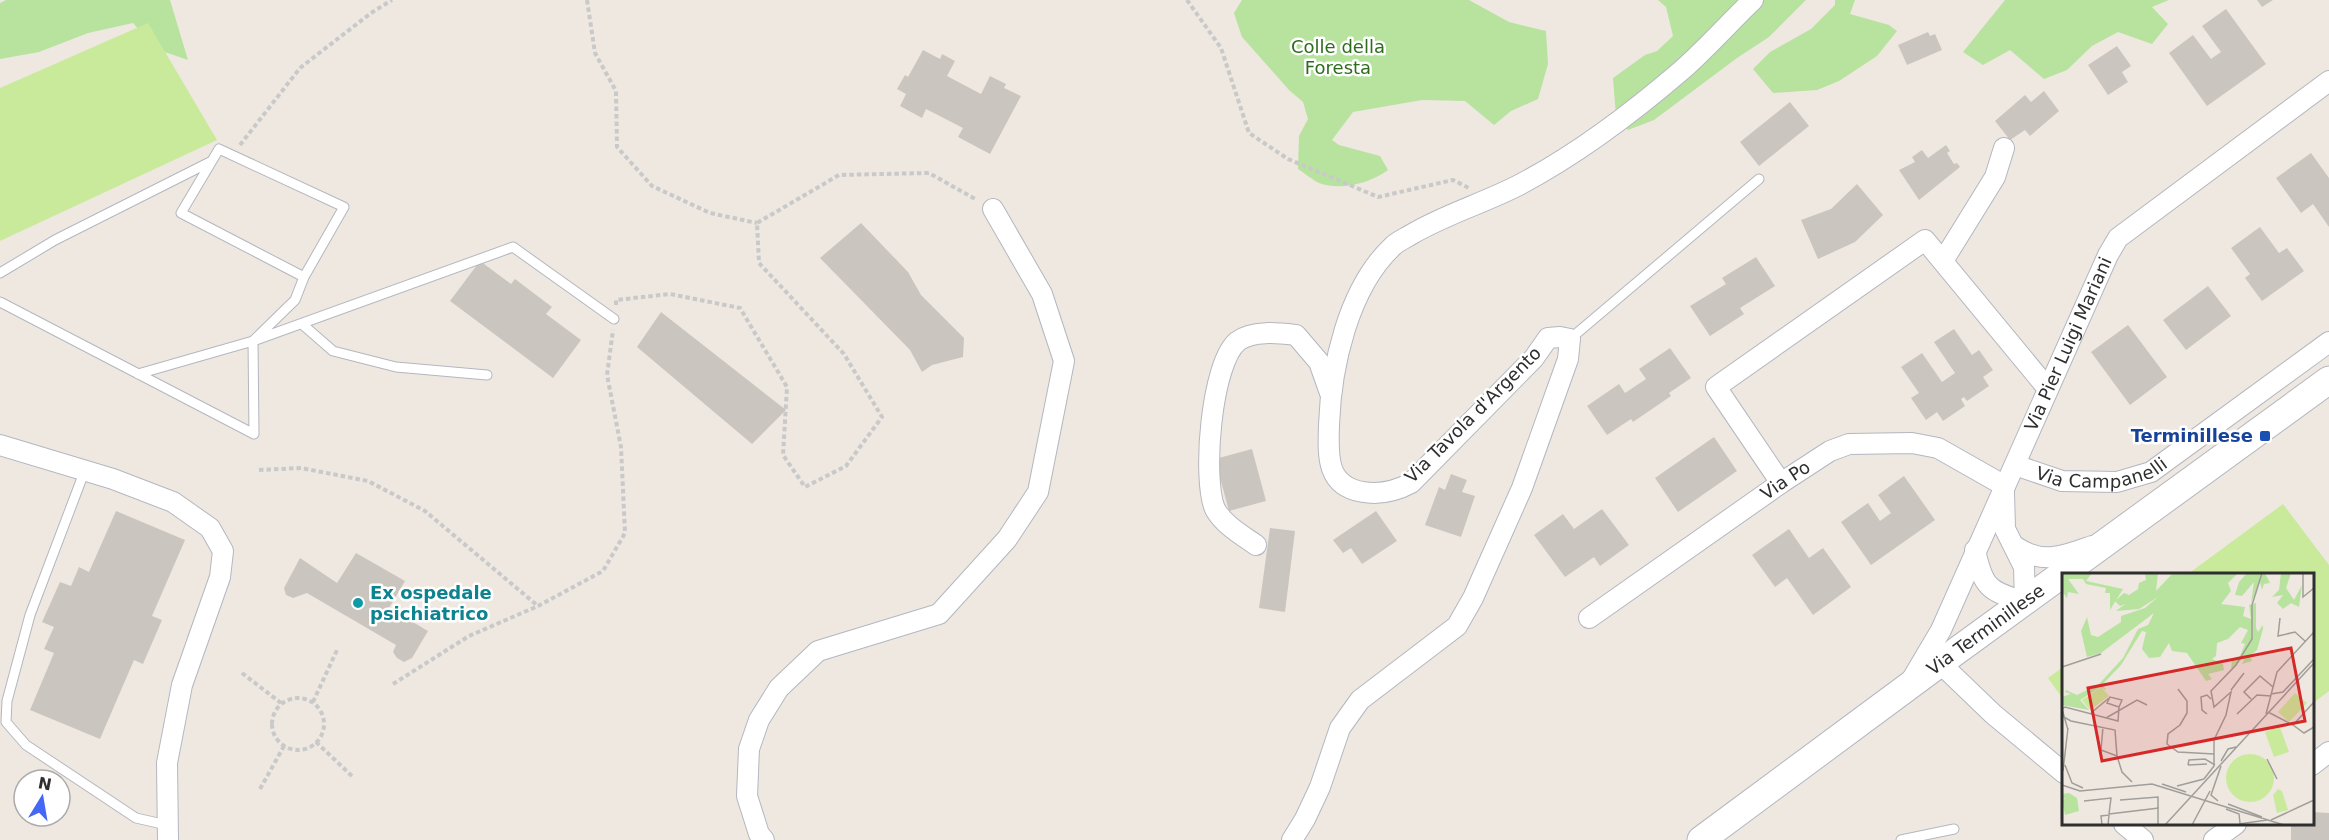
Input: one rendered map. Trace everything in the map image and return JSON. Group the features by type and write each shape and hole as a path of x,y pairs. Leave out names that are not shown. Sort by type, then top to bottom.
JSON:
{"main road":[{"name":"Via Terminillese","path":"2064,573 2329,380"},
{"name":"Via Terminillese","path":"1701,840 2062,575"}],"street":[{"name":"Via Tavola d'Argento","path":"1292,840 1320,788 1340,728 1360,700 1457,626 1473,598 1522,489 1568,358 1570,339 1548,338 1534,358 1411,483 1393,492 1367,493 1349,490 1334,476 1328,455 1330,393 1338,354 1357,299 1375,266 1394,244 1425,226 1519,185 1596,138 1683,69 1753,0"},
{"name":"Via Pier Luigi Mariani","path":"1906,688 1941,630 2108,255 2118,238 2329,81"},
{"path":"1943,261 1995,177 2004,148"},
{"path":"764,840 759,834 747,796 749,749 759,720 779,688 818,651 939,614 1007,539 1038,492 1064,362 1042,294 993,209"},
{"path":"1781,483 1716,387 1925,240 2048,389"},
{"path":"1256,544 1230,526 1215,509 1211,490 1210,441 1217,380 1229,352 1239,340 1266,332 1296,335 1319,362 1330,393"},
{"name":"Via Campanelli","path":"2015,465 2062,482 2117,482 2151,472 2329,342"},
{"name":"Via Po","path":"1588,618 1781,483 1830,451 1849,444 1912,443 1938,448 2004,486"},
{"path":"0,445 113,479 173,502 210,528 223,551 220,577 182,685 167,762 167,832"},
{"path":"1975,550 1981,576 1990,587 2003,595 2025,602 2024,567 2005,529 2004,486"},
{"path":"2016,547 2026,554 2048,558 2108,541"},
{"path":"1940,663 1993,714 2062,771"},
{"path":"2314,764 2329,752"},
{"path":"2125,825 2143,840"},
{"path":"2214,840 2235,825"}],"lane":[{"path":"0,302 254,434 253,342 296,300 304,278 344,207 219,149 181,213 304,278"},
{"path":"0,273 56,240 211,161"},
{"path":"1570,339 1759,179"},
{"path":"138,374 253,342 513,247 614,319"},
{"path":"302,324 333,351 396,367 487,375"},
{"path":"85,470 30,615 7,701 6,722 27,745 136,818 167,832"},
{"path":"1901,840 1954,829"}],"path":[{"path":"232,155 300,68 371,13 392,0"},
{"path":"587,0 596,53 616,91 617,147 652,186 710,213 757,223 839,175 929,173 993,209"},
{"path":"1187,0 1221,48 1249,133 1288,159 1378,197 1453,180 1488,199"},
{"path":"393,684 469,636 538,606 603,571 625,533 621,447 607,375 616,300 670,294 740,308 788,387 783,455 805,487 846,466 882,417 844,354 759,263 757,223"},
{"path":"259,470 301,468 368,481 425,511 538,606"},
{"path":"313,702 337,650"},
{"path":"242,673 281,703"},
{"path":"296,698 313,702 323,717 324,726 316,742 300,749 284,746 273,733 272,725 276,709 281,703 296,698"},
{"path":"316,742 353,777"},
{"path":"260,789 284,746"}],"green space":[{"path":"6,0 170,0 188,60 156,49 133,23 88,33 39,52 0,59 0,3"},
{"name":"Colle della Foresta","path":"1242,0 1469,0 1509,22 1546,31 1548,64 1538,99 1511,111 1494,125 1465,101 1422,100 1353,112 1332,140 1339,145 1380,156 1388,170 1364,182 1346,186 1328,185 1316,182 1298,169 1299,136 1308,119 1303,102 1289,90 1242,37 1234,13"},
{"path":"1658,0 1806,0 1769,37 1654,120 1628,130 1616,116 1613,78 1645,55 1657,51 1673,36 1666,7"},
{"path":"1835,0 1855,0 1850,14 1889,25 1897,31 1877,56 1839,81 1817,90 1773,93 1753,69 1770,52 1811,29 1835,5"},
{"path":"2005,0 2169,0 2152,7 2168,24 2152,44 2118,32 2092,46 2067,70 2044,79 2010,50 1983,65 1963,52"},
{"path":"148,23 217,140 0,241 0,88"},
{"path":"2283,504 2329,565 2329,691 2314,702 2314,573 2189,573"},
{"path":"2062,668 2062,698 2048,678"}],"building":[{"path":"2257,0 2273,0 2262,7"},
{"path":"2226,9 2266,64 2207,106 2169,53 2193,35 2211,59 2221,52 2202,26"},
{"path":"1928,32 1930,36 1935,34 1942,50 1907,65 1898,45"},
{"path":"2117,46 2131,66 2122,72 2128,82 2108,95 2088,65"},
{"path":"923,50 940,59 942,54 955,61 947,76 981,94 990,76 1006,84 1004,88 1021,96 990,154 958,137 963,128 926,109 922,118 900,106 906,94 897,89 905,75 908,77"},
{"path":"2044,91 2059,111 2030,136 2025,130 2010,140 1995,121 2025,95 2031,102"},
{"path":"1790,102 1809,126 1759,166 1740,142"},
{"path":"1946,145 1950,151 1947,153 1954,164 1957,163 1960,167 1919,200 1899,170 1915,162 1912,157 1922,150 1928,158"},
{"path":"2311,153 2329,178 2329,227 2313,204 2301,213 2276,178"},
{"path":"1857,184 1883,215 1855,242 1818,259 1801,220 1831,209"},
{"path":"861,223 908,272 921,295 964,338 963,357 932,365 922,372 910,350 820,258"},
{"path":"2260,227 2279,253 2287,248 2304,271 2262,301 2245,278 2250,274 2231,248"},
{"path":"1756,257 1775,286 1740,308 1744,314 1710,336 1690,306 1726,284 1722,278"},
{"path":"480,261 511,284 515,279 552,307 546,314 581,340 553,378 450,301"},
{"path":"2208,286 2231,316 2186,350 2163,320"},
{"path":"661,312 786,410 752,444 637,347"},
{"path":"2128,325 2167,377 2130,405 2091,352"},
{"path":"1954,329 1972,355 1979,350 1993,370 1983,377 1989,386 1967,401 1964,397 1961,399 1965,406 1943,421 1937,412 1926,420 1911,398 1919,393 1901,367 1922,353 1942,382 1955,373 1934,342"},
{"path":"1670,348 1691,378 1669,393 1671,396 1633,422 1631,419 1607,435 1587,406 1619,384 1625,393 1646,379 1639,369"},
{"path":"1714,437 1737,471 1678,512 1655,478"},
{"path":"1252,449 1266,501 1229,511 1215,459"},
{"path":"1451,474 1467,480 1462,492 1475,496 1461,537 1425,525 1439,487 1445,490"},
{"path":"1904,476 1935,520 1871,565 1841,522 1868,503 1880,521 1891,513 1878,495"},
{"path":"1602,509 1629,545 1600,566 1594,557 1565,577 1534,535 1563,514 1574,529"},
{"path":"116,511 185,540 152,616 162,620 143,664 134,660 100,739 30,710 54,653 44,649 54,627 42,622 60,582 71,586 79,567 89,572"},
{"path":"1376,511 1397,541 1362,564 1351,548 1343,553 1333,540"},
{"path":"1270,528 1295,531 1285,612 1259,608"},
{"path":"1789,529 1809,558 1823,548 1851,587 1813,615 1787,578 1775,587 1752,555"},
{"name":"Ex ospedale psichiatrico","path":"356,553 405,581 389,608 428,631 412,658 404,662 393,652 396,645 307,593 293,598 286,595 284,588 300,558 337,583"},
{"path":"2314,812 2329,813 2329,840 2291,840 2291,825 2314,825"}],"place":[{"name":"Terminillese","path":"2265,436"},
{"name":"Ex ospedale psichiatrico","path":"358,603"}]}
